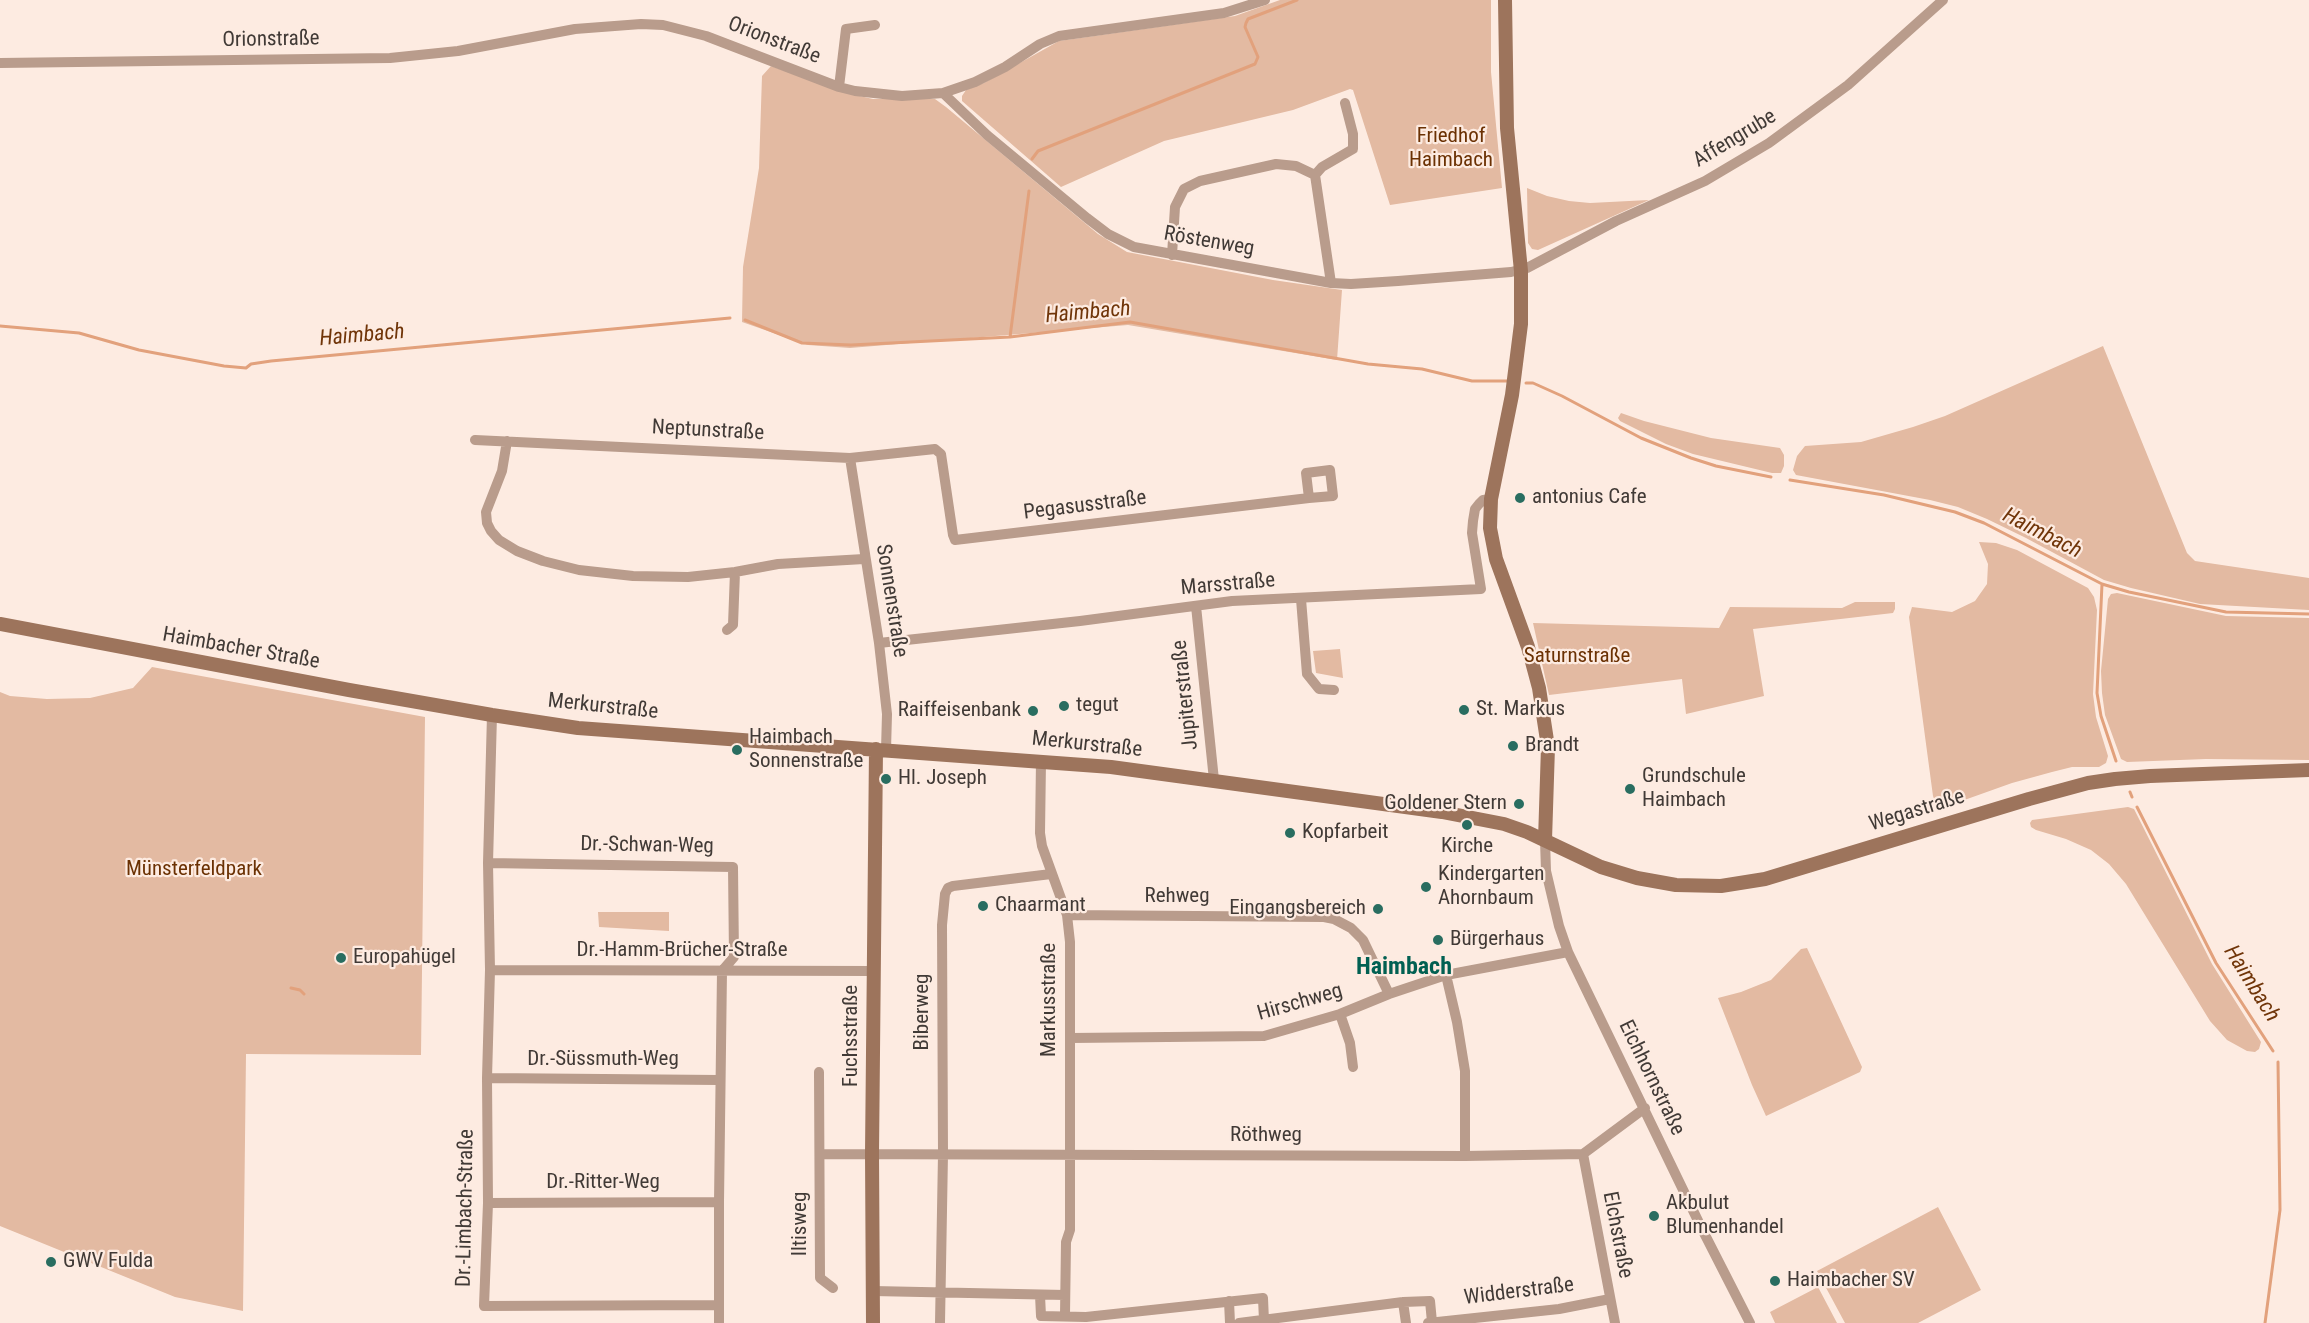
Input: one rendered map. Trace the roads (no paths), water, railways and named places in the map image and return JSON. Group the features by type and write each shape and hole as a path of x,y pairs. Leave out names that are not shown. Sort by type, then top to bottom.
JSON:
{"main road":[{"path":"1505,0 1507,128 1521,271 1520,347 1491,499 1490,528 1492,543 1534,664 1545,725 1548,775 1545,840"},
{"name":"Haimbacher Straße","path":"0,624 475,712"},
{"name":"Merkurstraße","path":"475,712 578,728 641,734 1041,761 1214,780 1477,817 1504,824 1545,840"},
{"name":"Fuchsstraße","path":"873,1323 874,971 881,749"},
{"name":"Wegastraße","path":"1545,840 1601,867 1637,878 1676,885 1721,886 1790,873 1984,812 2088,783 2150,776 2309,770"}],"street":[{"name":"Orionstraße","path":"0,63 390,58 458,51 575,29 641,24 663,25 706,36 839,87 902,96 943,93 990,76 1040,44 1059,36 1224,14 1265,0"},
{"name":"Affengrube","path":"1521,271 1616,221 1705,181 1769,143 1848,85 1943,0"},
{"path":"839,87 846,29 875,25"},
{"name":"Röstenweg","path":"943,93 987,135 1108,234 1134,248 1331,283 1351,284 1521,271"},
{"path":"1331,283 1316,175 1322,167 1353,149 1353,134 1345,103"},
{"path":"1172,255 1175,207 1184,189 1200,181 1276,164 1296,166 1316,175"},
{"name":"Neptunstraße","path":"475,440 850,458 928,449 939,451"},
{"path":"507,441 502,471 486,512 487,523 490,531 499,540 517,551 543,561 579,570 633,576 688,576 735,572 778,564 864,559"},
{"name":"Pegasusstraße","path":"939,451 953,535 956,540 1309,498"},
{"name":"Sonnenstraße","path":"850,458 879,644 887,714 881,749"},
{"name":"Marsstraße","path":"879,644 1232,601 1481,589 1472,533 1473,521 1475,509 1479,504 1491,499"},
{"path":"727,630 733,625 735,572"},
{"path":"1301,599 1308,674 1319,689 1334,690"},
{"name":"Jupiterstraße","path":"1196,606 1214,780"},
{"name":"Dr.-Limbach-Straße","path":"492,715 488,863 490,970 487,1078 488,1203 484,1306 719,1305"},
{"name":"Markusstraße","path":"1041,761 1040,833 1051,874 1067,915 1070,942 1070,1230 1066,1242 1065,1294"},
{"name":"Eichhornstraße","path":"1545,840 1546,871 1559,926 1568,952 1750,1323"},
{"name":"Dr.-Schwan-Weg","path":"488,863 733,867 734,957 722,971"},
{"name":"Biberweg","path":"940,1291 943,1154 942,947 945,894 953,886 1051,874"},
{"name":"Rehweg","path":"1067,915 1334,919 1351,928 1363,940 1389,994"},
{"name":"Hirschweg","path":"1071,1038 1264,1036 1340,1014 1389,994 1446,975 1568,952"},
{"name":"Dr.-Hamm-Brücher-Straße","path":"490,970 874,971"},
{"path":"719,1323 719,1080 722,971"},
{"path":"1446,975 1465,1071 1465,1156"},
{"path":"1340,1014 1350,1043 1353,1067"},
{"name":"Iltisweg","path":"819,1072 820,1278 833,1288"},
{"name":"Dr.-Süssmuth-Weg","path":"487,1078 719,1080"},
{"path":"1583,1154 1645,1108"},
{"path":"821,1154 872,1153"},
{"name":"Röthweg","path":"872,1153 1465,1156 1583,1154"},
{"name":"Elchstraße","path":"1583,1154 1615,1323"},
{"name":"Dr.-Ritter-Weg","path":"488,1203 718,1202"},
{"path":"873,1291 1065,1294 1065,1315"},
{"path":"940,1291 940,1323"},
{"path":"1040,1294 1041,1320 1065,1315 1086,1317 1263,1298 1264,1321"},
{"name":"Widderstraße","path":"1428,1323 1559,1309 1610,1299"},
{"path":"1229,1301 1230,1323"},
{"path":"1239,1323 1403,1302 1430,1301 1432,1322"},
{"path":"1403,1302 1406,1323"}],"waterway":[{"path":"1032,159 1038,151 1255,64 1258,57 1245,27 1248,19 1297,0"},
{"path":"1010,337 1029,191"},
{"name":"Haimbach","path":"0,326 79,333 139,350 246,368 251,364 271,361 730,318"},
{"name":"Haimbach","path":"745,320 802,343 851,345 1010,337 1130,322 1368,364 1422,369 1472,381 1507,381"},
{"name":"Haimbach","path":"1526,383 1533,383 1562,396 1641,438 1691,458 1716,466 1771,477"},
{"name":"Haimbach","path":"1790,480 1884,495 1955,512 1984,523 2102,584 2097,693 2101,716 2116,761"},
{"path":"2102,584 2129,592 2226,612 2309,614"},
{"name":"Haimbach","path":"2130,792 2132,797"},
{"name":"Haimbach","path":"2137,807 2216,963 2273,1051"},
{"path":"291,988 300,990 304,994"},
{"name":"Haimbach","path":"2265,1323 2280,1210 2278,1062"}],"place":[{"name":"antonius Cafe","path":"1520,498"},
{"name":"tegut","path":"1064,706"},
{"name":"St. Markus","path":"1464,710"},
{"name":"Raiffeisenbank","path":"1033,711"},
{"name":"Brandt","path":"1513,746"},
{"name":"Haimbach Sonnenstraße","path":"737,750"},
{"name":"Hl. Joseph","path":"886,779"},
{"name":"Grundschule Haimbach","path":"1630,789"},
{"name":"Goldener Stern","path":"1519,804"},
{"name":"Kirche","path":"1467,825"},
{"name":"Kopfarbeit","path":"1290,833"},
{"name":"Kindergarten Ahornbaum","path":"1426,887"},
{"name":"Chaarmant","path":"983,906"},
{"name":"Eingangsbereich","path":"1378,909"},
{"name":"Bürgerhaus","path":"1438,940"},
{"name":"Europahügel","path":"341,958"},
{"name":"Akbulut Blumenhandel","path":"1654,1216"},
{"name":"GWV Fulda","path":"51,1262"},
{"name":"Haimbacher SV","path":"1775,1281"}],"district":[{"name":"Haimbach","path":"1404,968"}],"park label":[{"name":"Friedhof Haimbach","path":"1451,149"},
{"name":"Saturnstraße","path":"1577,657"},
{"name":"Münsterfeldpark","path":"194,870"}]}
